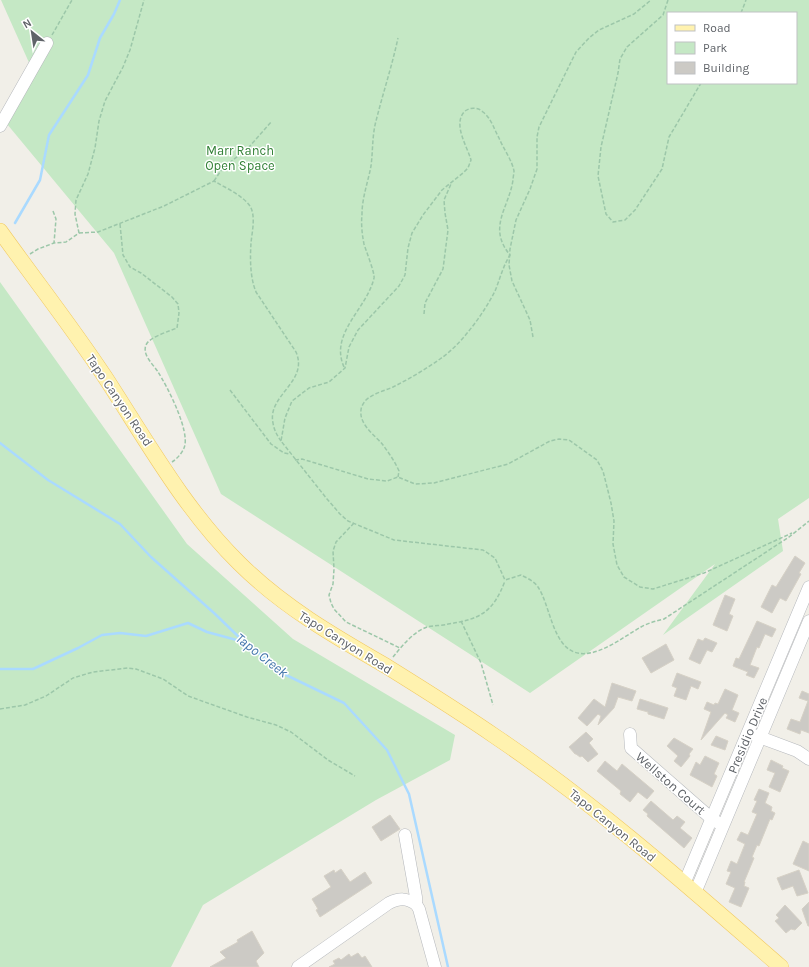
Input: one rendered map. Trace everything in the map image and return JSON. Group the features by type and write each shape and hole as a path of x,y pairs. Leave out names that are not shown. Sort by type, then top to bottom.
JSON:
{"main road":[{"name":"Tapo Canyon Road","path":"0,231 91,356 183,497 240,565 266,588 309,620 496,737 552,777 690,888 780,967"}],"street":[{"path":"0,126 4,108 47,43"},
{"name":"Presidio Drive","path":"690,888 712,819 809,588"},
{"name":"Presidio Drive","path":"690,888 724,825 809,621"},
{"path":"748,732 797,751 809,759"},
{"name":"Wellston Court","path":"630,734 630,748 712,819 724,825"},
{"path":"405,834 416,904"},
{"path":"298,967 389,903 396,899 402,898 408,899 416,904 419,909 435,967"}],"path":[{"path":"47,43 72,0"},
{"path":"79,233 75,214 76,200 88,174 95,148 99,121 105,101 130,50 144,0"},
{"path":"533,337 530,320 512,281 509,265 516,220 537,169 537,137 539,127 576,52 599,30 634,14 651,0"},
{"path":"668,0 663,15 627,47 620,59 601,147 598,176 606,214 613,222 625,220 635,210 662,169 669,137 700,84"},
{"path":"741,12 746,0"},
{"path":"345,368 340,354 343,336 368,295 375,276 364,242 361,227 362,212 371,164 373,135 398,38"},
{"path":"281,441 285,418 292,400 309,388 329,382 345,368 349,347 358,330 399,286 405,275 408,248 412,234 423,215 442,190 468,168 471,160 459,128 460,119 467,109 475,108 481,110 490,120 514,172 512,188 500,220 503,246 510,254"},
{"path":"21,260 32,252 54,243 66,242 79,233 98,232 164,206 214,181 222,169 249,147 272,122"},
{"path":"214,181 243,199 253,212 251,245 251,274 253,284 256,292 296,352 299,360 298,373 277,402 273,413 272,422 275,431 290,454 340,514 348,521 394,540 483,550 495,558 505,580 500,593 491,607 483,614 461,622 427,627 414,634 400,648 386,667"},
{"path":"424,314 425,303 444,269 448,230 444,200 451,182"},
{"path":"53,211 56,219 54,243"},
{"path":"120,223 123,255 130,267 141,273 172,297 178,304 179,313 177,328 150,340 146,345 145,351 148,359 165,384 182,420 185,435 184,447 176,459 165,468"},
{"path":"398,477 399,470 395,463 361,418 361,410 365,401 441,359 457,344 475,323 495,291 504,263 510,254"},
{"path":"230,390 271,444 284,453 290,454"},
{"path":"295,460 302,459 368,479 387,481 398,477 415,484 434,483 508,464 550,441 559,439 569,440 597,460 603,471 614,521 613,544 617,565 624,577 640,587 653,589 704,573 795,532"},
{"path":"505,580 521,575 530,579 538,587 552,619 554,628 567,648 574,652 580,653 595,652 651,622 664,619 789,537 809,521"},
{"path":"354,523 336,542 333,551 334,569 333,584 329,595 330,603 346,622 400,648"},
{"path":"461,622 481,663 493,705"},
{"path":"0,709 24,705 46,696 73,678 93,672 128,668 136,669 163,679 188,696 247,717 276,725 291,732 328,760 355,776"}],"green space":[{"name":"Marr Ranch Open Space","path":"1,0 809,0 809,498 778,519 783,551 663,635 715,564 530,693 221,494 114,253 7,124 35,76"},
{"path":"0,282 187,544 293,639 455,735 450,760 376,800 203,905 171,967 0,967"}],"building":[{"path":"795,556 805,563 799,573 801,574 786,601 780,598 772,613 761,607 772,585 776,587"},
{"path":"725,595 735,599 729,614 733,616 727,631 713,625"},
{"path":"757,621 776,629 772,637 765,634 759,648 757,647 750,665 759,668 754,678 746,675 748,672 733,666 736,658 739,659"},
{"path":"705,638 717,643 712,652 707,650 700,664 689,659 698,639 703,641"},
{"path":"666,644 674,660 651,673 642,658"},
{"path":"677,673 701,682 698,689 691,686 686,700 674,696 677,688 672,686"},
{"path":"612,683 636,691 632,701 618,697 614,708 598,725 601,716 598,714 587,726 578,718 594,699 605,707"},
{"path":"725,689 738,695 732,710 739,713 735,722 726,718 728,715 725,713 701,740 711,712 704,709 707,702 714,705 715,703 718,704"},
{"path":"802,691 809,694 809,733 801,730 800,734 787,729 791,719 800,722 808,701 799,698"},
{"path":"640,699 668,708 664,719 637,709"},
{"path":"586,732 593,739 589,743 598,754 588,762 582,756 580,757 575,754 569,747"},
{"path":"716,736 728,741 725,750 711,745"},
{"path":"674,738 693,749 689,754 690,756 681,767 674,761 678,756 667,746"},
{"path":"705,756 719,763 714,774 717,776 712,787 690,775 696,762 700,765"},
{"path":"771,760 789,771 780,792 769,787 775,773 767,770"},
{"path":"605,761 617,771 622,764 654,791 647,799 638,792 630,802 620,794 621,791 597,771"},
{"path":"759,789 769,793 765,803 772,807 771,811 775,813 772,820 770,819 759,846 757,845 752,857 754,858 744,882 744,886 749,888 741,907 729,902 735,888 726,884 731,872 727,871 731,861 737,864 745,844 737,840 741,832 748,835 757,814 752,812 757,801 754,800"},
{"path":"651,801 673,820 677,816 685,822 680,828 692,838 684,848 647,816 648,814 643,810"},
{"path":"390,815 400,829 381,841 372,827"},
{"path":"803,841 809,844 809,871 793,864"},
{"path":"341,869 350,882 365,872 372,883 320,917 316,910 318,909 312,899 331,887 324,876 334,870 335,873"},
{"path":"799,870 808,893 797,896 793,886 782,890 777,878"},
{"path":"809,902 809,926 808,926 802,909"},
{"path":"785,905 802,923 795,930 791,929 786,933 775,921 779,918 776,915"},
{"path":"252,931 264,953 256,961 259,967 210,967 226,958 220,952 238,942 237,940"},
{"path":"358,953 362,958 365,956 372,967 329,967 335,964 333,961 339,958 341,960 349,954 351,957"}],"waterway":[{"path":"15,223 40,180 49,135 88,75 100,38 114,14 120,0"},
{"name":"Tapo Creek","path":"0,443 48,480 120,524 151,557 244,642 286,675 344,703 387,750 409,794 448,967"},
{"path":"0,669 33,669 102,635 120,633 146,636 188,623 207,632 244,642"}]}
